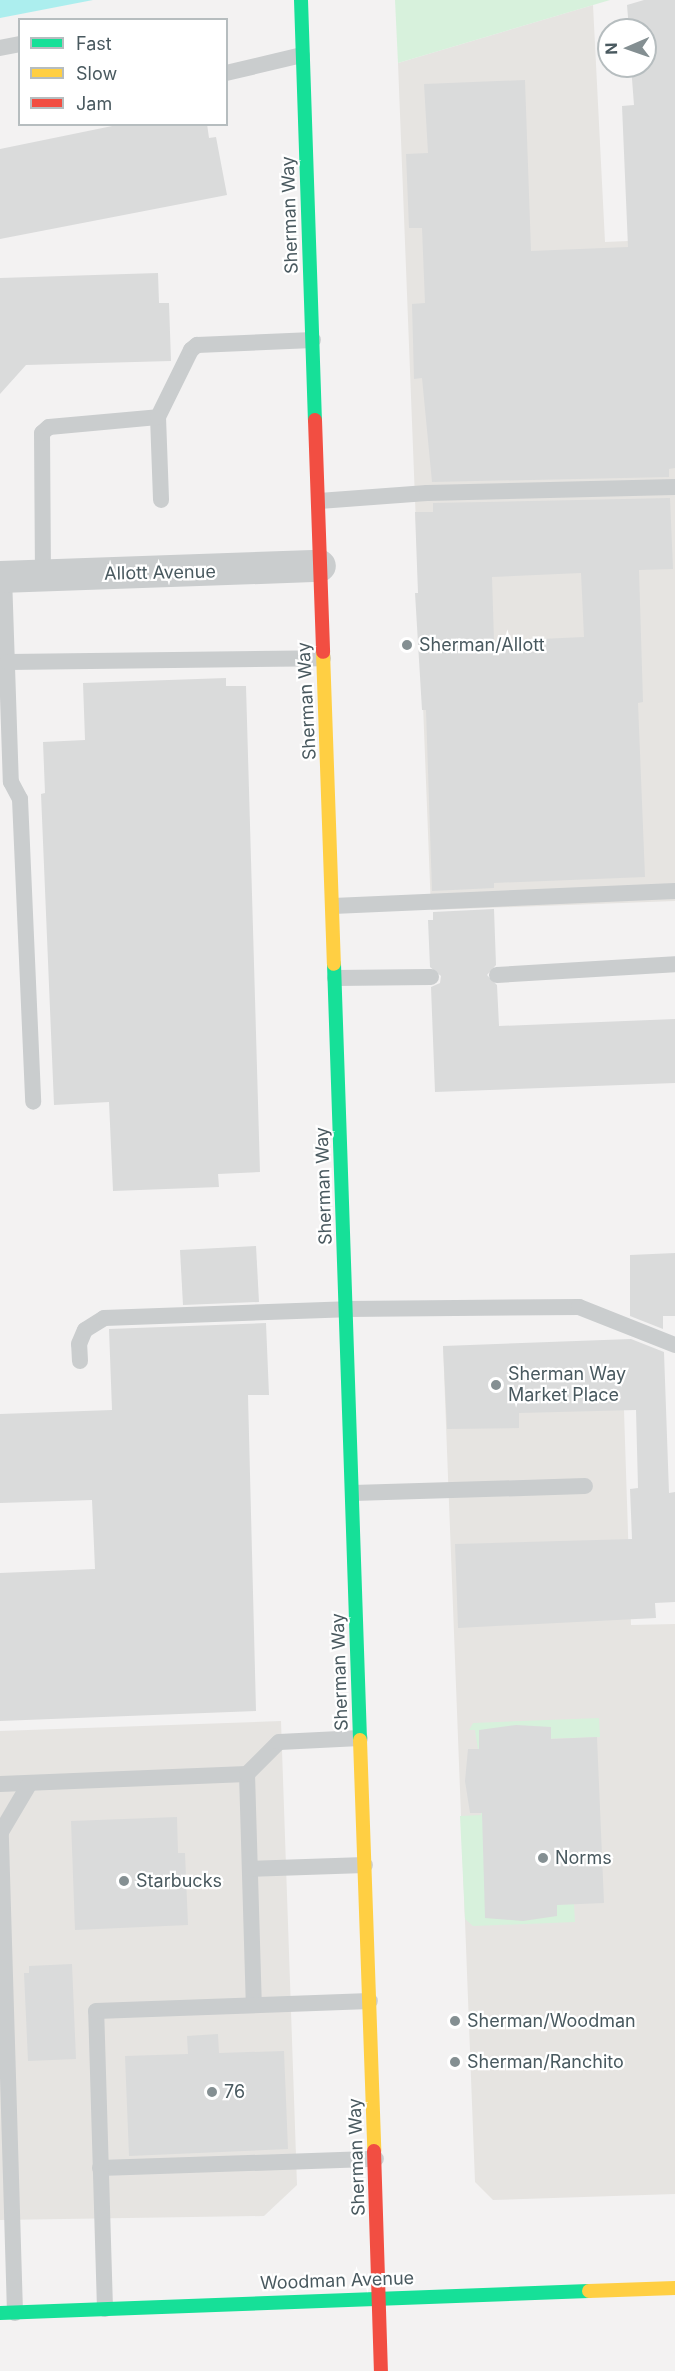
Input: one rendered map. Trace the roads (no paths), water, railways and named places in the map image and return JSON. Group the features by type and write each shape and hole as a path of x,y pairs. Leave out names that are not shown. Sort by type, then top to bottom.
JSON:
{"main road":[{"name":"Sherman Way","path":"300,0 376,2158 381,2371"},
{"name":"Woodman Avenue","path":"8,2313 379,2297 675,2288"}],"street":[{"name":"Allott Avenue","path":"2,577 320,566"}],"lane":[{"path":"0,48 18,44"},
{"path":"228,73 302,55"},
{"path":"161,500 158,417 191,350 197,345 313,340"},
{"path":"44,576 42,433 49,427 158,417"},
{"path":"319,501 427,493 675,487"},
{"path":"2,577 9,662 11,782 20,798 33,1102"},
{"path":"9,662 323,658"},
{"path":"333,906 675,891"},
{"path":"497,975 675,964"},
{"path":"335,978 430,977"},
{"path":"80,1361 79,1344 85,1330 104,1318 346,1309 579,1307 675,1345"},
{"path":"352,1493 585,1486"},
{"path":"0,1784 247,1774 279,1742 360,1738"},
{"path":"247,1774 254,2005"},
{"path":"8,2313 1,1832 30,1783"},
{"path":"250,1869 365,1864"},
{"path":"105,2309 96,2011 370,2001"},
{"path":"100,2168 376,2158"}],"water":[{"path":"0,0 93,0 0,18"}],"place":[{"name":"Sherman/Allott","path":"407,645"},
{"name":"Sherman Way Market Place","path":"496,1385"},
{"name":"Norms","path":"543,1858"},
{"name":"Starbucks","path":"124,1881"},
{"name":"Sherman/Woodman","path":"455,2021"},
{"name":"Sherman/Ranchito","path":"455,2062"},
{"name":"76","path":"212,2092"}]}
